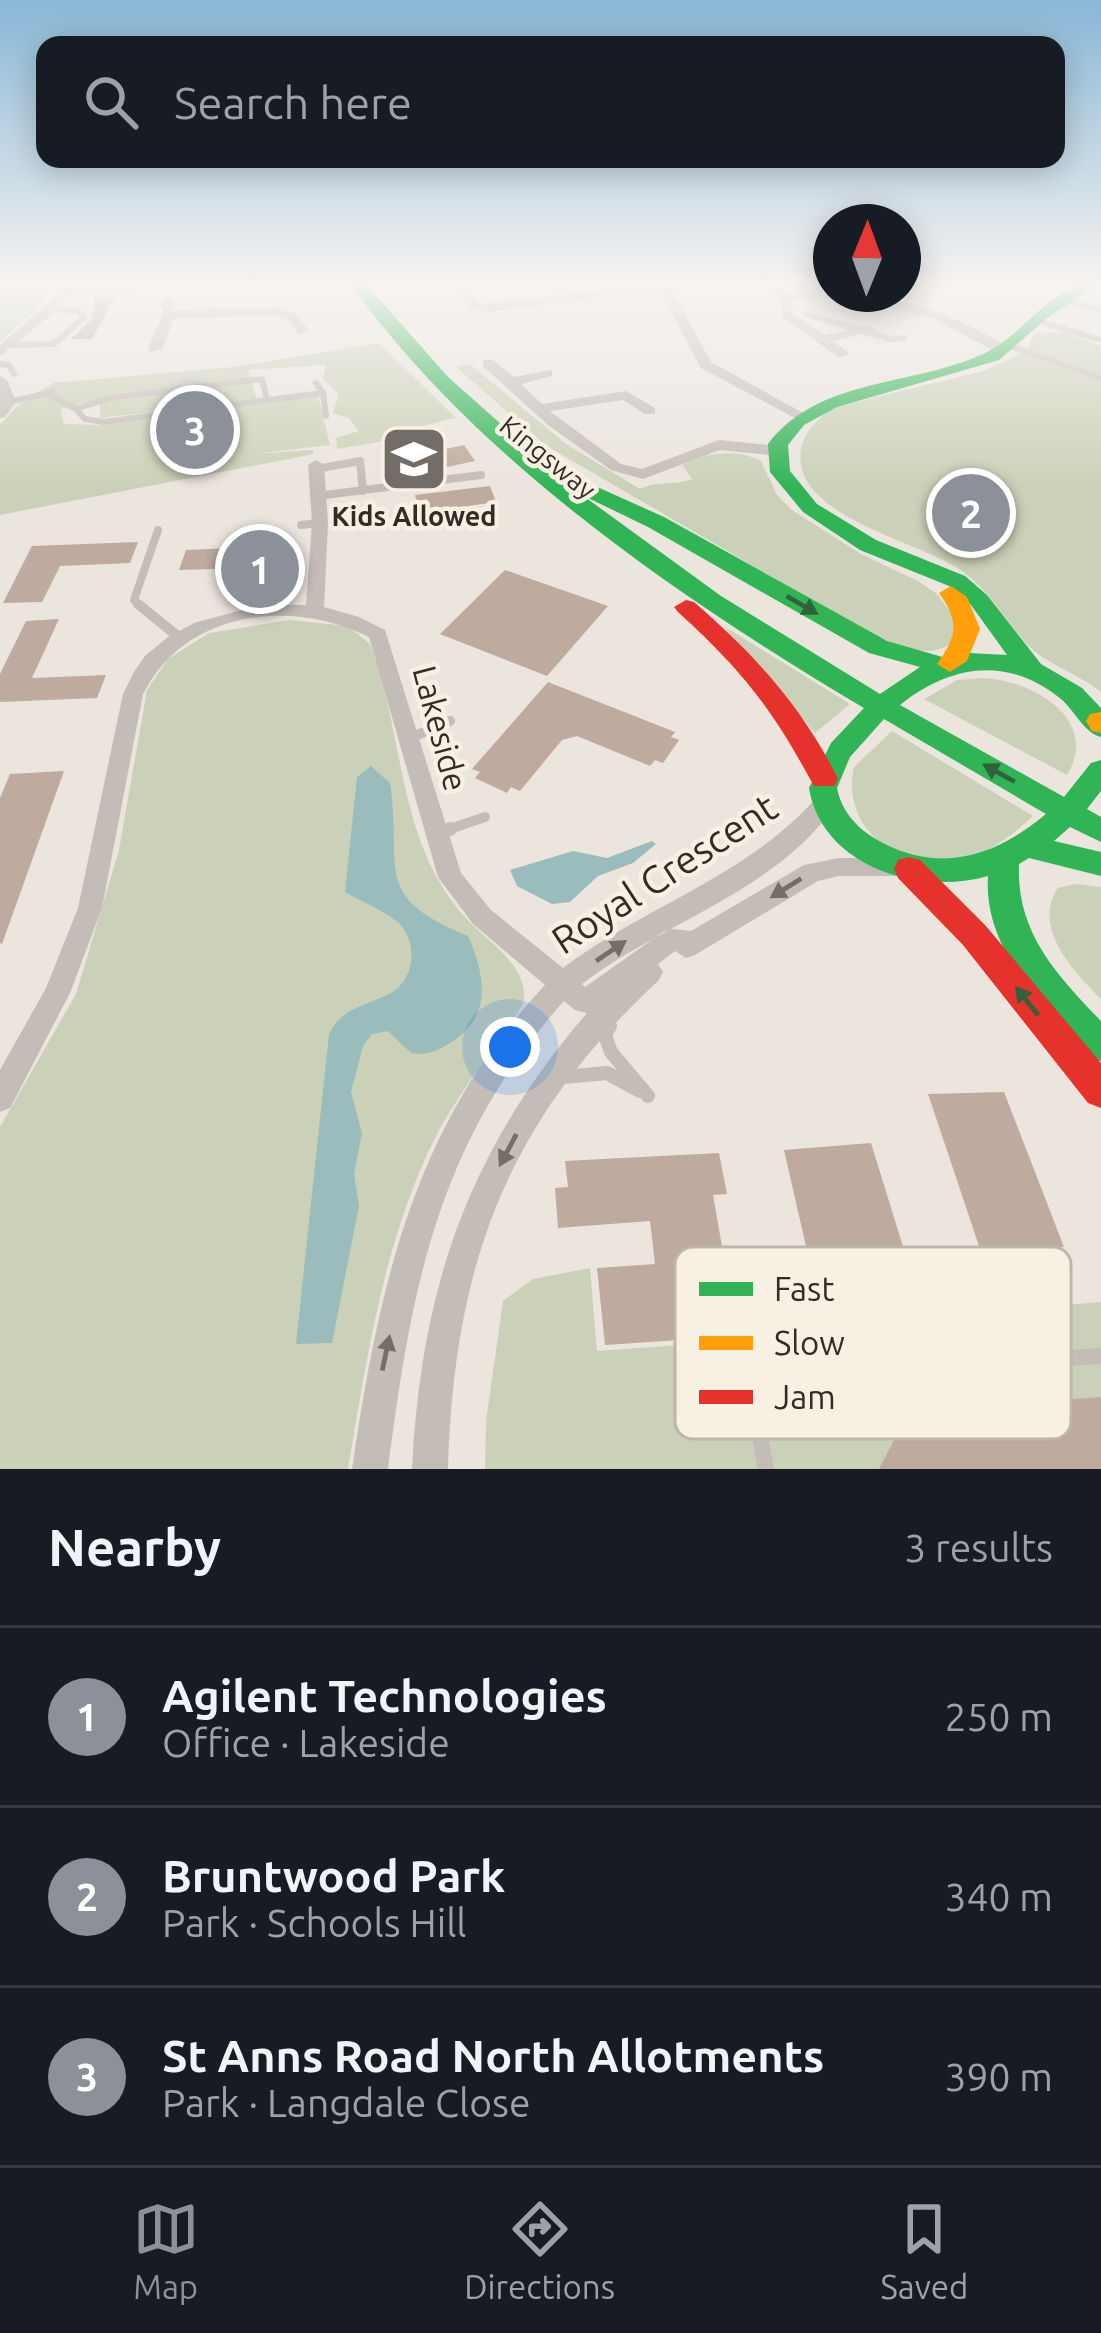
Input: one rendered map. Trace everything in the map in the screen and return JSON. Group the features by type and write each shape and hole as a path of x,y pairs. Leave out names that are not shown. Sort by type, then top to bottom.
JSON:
{"main road":[{"name":"Kingsway","path":"412,351 500,438 679,567"},
{"name":"Kingsway","path":"429,351 578,493"},
{"path":"1000,351 962,368 848,396 800,416 785,431 779,451 790,487 816,513 965,587 1033,672"},
{"path":"578,493 656,522 878,647 947,665 996,663 1033,672 1077,696 1100,724"},
{"path":"578,493 611,542 778,691 809,739 824,791 844,831 904,868 974,935 1101,1091"},
{"path":"679,567 836,655 1097,786 1031,848 1004,860 957,872 904,868"},
{"path":"679,567 830,675 1101,831"},
{"path":"824,791 844,745 969,643 972,624 961,604 929,572"},
{"path":"1031,848 1101,864"},
{"path":"1004,860 999,896 1010,926 1040,974 1101,1045"}],"street":[{"path":"698,351 706,365 800,416"},
{"path":"838,351 843,354"},
{"path":"488,363 543,408 553,422 616,467 643,475 699,450 727,445 779,451"},
{"path":"511,382 547,374"},
{"path":"621,375 626,395 650,411"},
{"path":"543,408 626,395"},
{"path":"727,445 754,430"},
{"path":"664,466 681,477"},
{"path":"315,610 310,524 317,496 316,467"},
{"name":"Lakeside","path":"0,1098 57,992 90,908 133,694 150,663 180,638 219,620 315,610 353,618 378,634 451,877 482,917 564,983"},
{"name":"Royal Crescent","path":"370,1469 384,1359 422,1208 472,1105 509,1048 564,983 633,936 748,873 789,844 824,791"},
{"path":"430,1469 441,1336 482,1197 567,1054 632,986 693,942 812,872 839,867 904,868"},
{"path":"564,983 584,1002 672,940 693,942"}],"lane":[{"path":"1014,351 1101,378"},
{"path":"0,364 9,364 6,391 50,393 85,419 104,422 323,393"},
{"path":"76,409 110,398 262,379 267,400"},
{"path":"316,383 323,393 326,416"},
{"path":"316,467 360,461 363,490"},
{"path":"317,496 481,475"},
{"path":"158,530 134,600 180,638"},
{"path":"408,739 450,722"},
{"path":"436,834 484,817"},
{"path":"543,1089 567,1074 608,1073 649,1096 610,1052 605,1035 632,986"},
{"path":"1071,1358 1101,1356"},
{"path":"761,1439 766,1469"}],"green space":[{"path":"333,351 387,351 456,418 417,427 420,435 337,449 336,438 359,431 349,418 333,413 339,394 323,379 326,365 248,370 257,400 100,418 100,403 126,397 126,388 124,393 61,409 64,424 101,425 318,396 330,445 252,454 312,450 314,454 0,515 0,425 16,407 53,383 233,367"},
{"path":"1027,351 1101,351 1101,692 1030,647 962,571 836,510 816,493 803,473 805,436 835,407 983,371"},
{"path":"470,364 566,444 640,489 692,479 682,465 701,457 731,453 761,461 777,495 792,510 937,594 960,625 958,638 927,651 872,635 545,445 456,367"},
{"path":"290,620 348,626 370,644 426,854 464,916 514,966 524,990 523,1004 454,1106 416,1181 379,1302 348,1469 0,1469 0,1127 76,994 119,850 147,690 168,659 209,633"},
{"path":"725,627 850,704 815,733"},
{"path":"983,678 1022,686 1056,706 1075,736 1075,755 1067,775 924,699 957,680"},
{"path":"892,731 1033,816 999,843 960,861 917,861 897,853 866,827 852,789 854,767"},
{"path":"1075,884 1101,887 1101,999 1068,962 1053,933 1051,903 1058,888"},
{"path":"590,1268 597,1351 675,1345 675,1439 1071,1439 1071,1305 1101,1302 1101,1469 485,1469 486,1421 503,1301 533,1279"}],"water":[{"path":"371,766 390,783 397,877 404,893 437,922 468,936 482,991 468,1028 435,1051 411,1053 388,1031 372,1034 363,1046 351,1092 362,1133 354,1174 359,1206 332,1343 296,1344 329,1034 348,1012 399,987 410,968 411,947 403,928 345,892 357,777"},
{"path":"652,841 656,844 633,863 598,876 570,902 552,904 517,886 510,870 573,851 607,858"}],"building":[{"path":"464,445 475,461 395,478 382,457 397,447 422,454"},
{"path":"490,486 496,502 420,513 415,495"},
{"path":"138,542 130,563 60,566 42,602 3,603 32,546"},
{"path":"283,546 273,593 235,594 241,568 179,570 186,550"},
{"path":"505,570 608,606 547,676 440,634"},
{"path":"59,619 32,678 106,675 97,698 0,702 0,674 26,621"},
{"path":"548,682 675,732 671,737 679,740 663,763 655,760 650,766 577,736 562,740 520,791 511,787 507,793 475,778 480,772 472,769"},
{"path":"64,771 2,944 0,798 10,774"},
{"path":"1004,1092 1064,1247 979,1247 928,1094"},
{"path":"871,1143 903,1247 806,1247 784,1150"},
{"path":"719,1153 727,1194 713,1195 722,1247 675,1247 675,1340 605,1345 597,1268 655,1264 650,1221 558,1228 555,1188 568,1187 565,1161"},
{"path":"1101,1397 1101,1469 879,1469 895,1439 1071,1439 1071,1399"}],"traffic: fast":[{"path":"412,351 568,494 713,601 865,697 1101,831"},
{"path":"999,351 831,403 797,421 778,444 780,472 810,508 868,545 957,581 979,600 1033,672"},
{"path":"588,490 656,522 878,647 945,666"},
{"path":"1101,728 1055,681 1013,664 969,661 926,675 886,703 841,750 823,788 837,822 864,847 898,865 932,872 965,871 1027,845 1080,799 1101,770"},
{"path":"1031,847 1101,864"},
{"path":"1004,860 1002,888 1016,939 1045,984 1101,1045"}],"traffic: slow":[{"path":"950,664 964,646 968,629 964,612 951,593"}],"traffic: jam":[{"path":"686,607 766,685 798,729 824,779"},
{"path":"909,869 974,935 1101,1091"}],"place":[{"name":"St Anns Road North Allotments","path":"195,430"},
{"name":"Kids Allowed","path":"414,459"},
{"name":"Bruntwood Park","path":"971,513"},
{"name":"Agilent Technologies","path":"260,569"}]}
